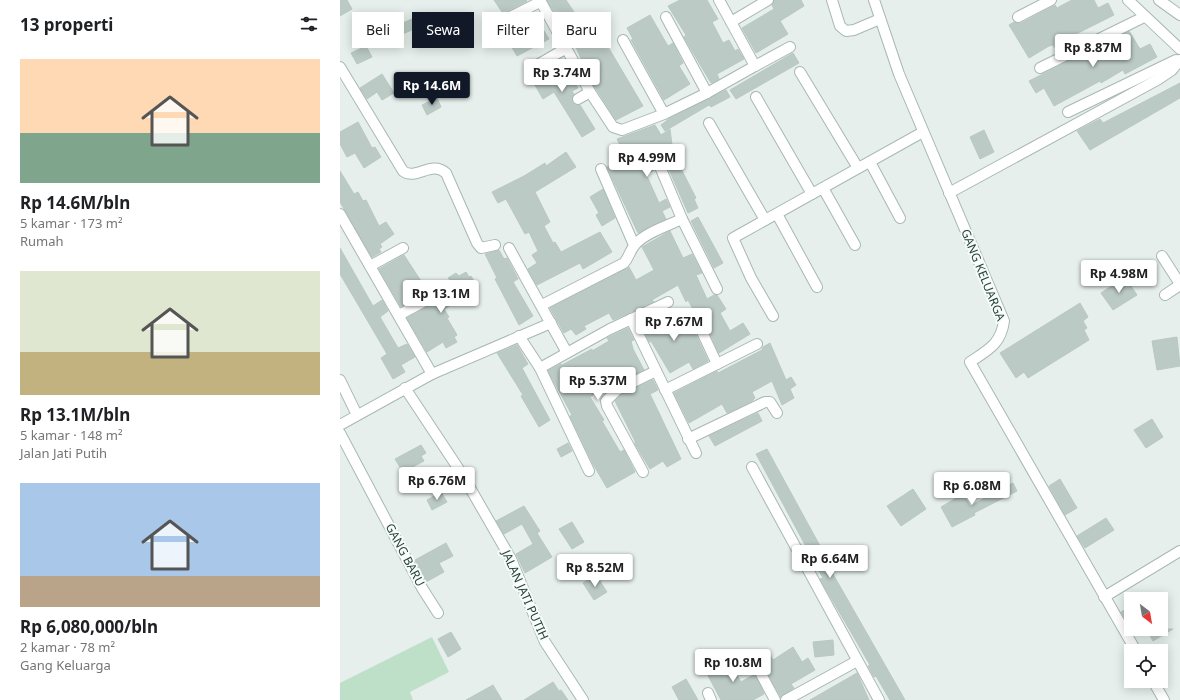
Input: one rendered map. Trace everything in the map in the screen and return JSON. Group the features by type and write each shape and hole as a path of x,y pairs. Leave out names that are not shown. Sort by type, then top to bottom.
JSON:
{"street":[{"path":"719,0 755,66"},
{"path":"731,22 768,0"},
{"path":"832,0 840,26 846,31 854,30 880,19"},
{"name":"GANG KELUARGA","path":"874,0 899,74 1004,321 1003,334 991,348 970,362 1132,644"},
{"path":"1018,16 1051,0"},
{"path":"1128,0 1144,17 1180,48"},
{"path":"1159,0 1180,15"},
{"path":"519,12 540,1 565,49 590,92 613,127 617,130 622,130 664,114 707,93 790,47"},
{"path":"666,17 707,93"},
{"path":"1040,68 1144,17"},
{"path":"623,40 664,114"},
{"path":"532,68 565,49"},
{"path":"1068,112 1180,59"},
{"path":"949,193 1157,80 1172,70 1180,59"},
{"path":"340,67 403,171 406,174 412,174 436,167 441,169 446,173 477,243 481,248 496,245"},
{"path":"800,72 858,168"},
{"path":"578,99 590,92"},
{"path":"756,97 812,194"},
{"path":"709,123 765,220"},
{"path":"773,316 751,278 733,238 923,132"},
{"path":"653,150 682,219 717,289"},
{"path":"870,162 900,218"},
{"path":"601,169 634,245"},
{"path":"823,188 855,245"},
{"path":"340,214 432,374"},
{"path":"777,214 817,287"},
{"path":"542,305 624,263 630,256 634,245 647,235 682,219"},
{"path":"370,266 403,248"},
{"path":"509,248 542,305 566,352"},
{"path":"1162,256 1180,285 1165,294"},
{"path":"399,316 436,295"},
{"path":"540,368 566,352 668,302"},
{"path":"695,318 717,364"},
{"path":"631,319 696,453"},
{"path":"340,425 432,374 551,323"},
{"path":"519,336 540,368 589,471"},
{"path":"665,390 757,344"},
{"path":"642,472 607,406 606,401 617,390 656,370"},
{"path":"340,380 357,415"},
{"name":"JALAN JATI PUTIH","path":"405,388 462,474 508,552 544,642 583,700"},
{"path":"688,439 765,402 770,402 777,413"},
{"name":"GANG BARU","path":"340,432 422,588 438,613"},
{"path":"752,467 879,700"},
{"path":"1104,597 1180,552"},
{"path":"786,700 857,661"},
{"path":"761,674 775,700"},
{"path":"1157,688 1164,700"}],"green space":[{"path":"432,637 449,672 410,692 413,700 340,700 340,683"}],"building":[{"path":"340,0 347,0 352,9 340,16"},
{"path":"494,0 527,1 506,12 502,12"},
{"path":"547,0 566,0 574,12 554,12"},
{"path":"680,0 707,0 718,19 712,22 723,43 729,40 735,51 738,49 744,59 717,74 719,79 711,83 684,37 686,35 668,6"},
{"path":"774,0 801,0 804,6 780,21 788,34 756,53 742,28 774,9 772,5"},
{"path":"1072,0 1094,0 1098,8 1108,3 1114,15 1074,35 1078,42 1058,52 1053,45 1049,46 1029,58 1009,25 1014,22 1021,23 1055,5 1057,8"},
{"path":"650,15 668,46 673,43 683,63 679,66 690,84 664,100 631,40 633,39 627,28"},
{"path":"412,19 412,30 404,33 404,22"},
{"path":"544,31 549,39 544,42"},
{"path":"1129,31 1140,49 1150,44 1157,57 1125,74 1123,70 1101,83 1100,81 1054,106 1044,88 1036,93 1029,81 1107,42 1108,44"},
{"path":"362,48 367,48 372,57 357,64 351,53"},
{"path":"512,48 532,48 517,56"},
{"path":"576,48 609,48 643,106 616,120 591,81 593,80"},
{"path":"793,53 799,63 736,99 730,90"},
{"path":"561,59 578,88 572,91 574,94 572,102 575,105 580,105 595,129 582,137 554,92 543,99 528,73 535,74"},
{"path":"382,74 394,93 382,100 377,92 367,99 360,88"},
{"path":"1180,83 1180,98 1090,150 1077,131 1100,119 1103,123"},
{"path":"726,90 730,97 711,107 709,105 665,131 661,125 669,119"},
{"path":"437,98 441,107 427,115 422,105"},
{"path":"358,122 372,148 375,147 381,157 364,168 355,153 347,157 340,144 340,132"},
{"path":"655,125 661,135 670,129 673,153 696,198 694,199 698,208 688,213 659,147 651,144 647,150 654,170 646,174 659,203 666,199 670,207 662,211 666,219 638,233 607,167 626,157 617,139"},
{"path":"984,130 994,152 980,159 970,137"},
{"path":"566,152 576,167 535,192 550,222 544,226 553,243 555,242 561,252 600,232 612,252 583,269 580,263 537,285 528,269 537,263 532,255 538,251 529,232 525,234 506,199 498,203 492,192 524,176 545,163 546,166"},
{"path":"340,171 354,194 358,192 363,201 366,200 379,226 386,222 394,234 380,244 382,247 379,249 381,252 372,257 340,202"},
{"path":"603,189 615,218 602,226 596,215 599,213 590,197"},
{"path":"698,217 723,263 714,268 691,221"},
{"path":"670,231 683,258 692,254 702,273 696,275 707,299 717,295 726,309 720,313 730,331 743,323 750,334 719,353 701,314 694,311 688,300 686,302 678,285 652,300 654,302 613,320 609,313 584,326 586,329 576,335 571,329 564,333 550,308 629,267 636,280 654,270 642,247"},
{"path":"340,248 373,306 382,300 388,311 380,317 398,348 407,344 415,357 401,365 405,372 393,379 381,358 387,354 340,274"},
{"path":"499,250 504,259 507,258 518,279 513,282 533,316 519,325 495,279 497,278 485,254"},
{"path":"404,255 423,284 409,293 413,300 401,307 379,269"},
{"path":"466,272 469,277 471,276 475,283 472,285 475,291 444,309 449,317 447,318 457,335 454,337 457,342 446,348 443,342 427,352 407,318 448,295 444,284 450,280 448,278 456,273 459,276"},
{"path":"1125,277 1137,295 1113,310 1101,293"},
{"path":"1080,303 1088,317 1083,321 1087,328 1084,330 1089,340 1028,378 1024,372 1016,378 1000,353"},
{"path":"674,311 678,329 690,322 708,361 693,369 689,362 670,373 651,341 649,342 640,322 660,313 664,316"},
{"path":"628,328 634,340 631,341 633,349 644,370 631,376 627,369 593,389 596,393 590,397 604,420 602,421 620,452 624,450 635,472 607,488 593,464 570,416 572,415 548,371 592,349 592,351 609,341 607,338"},
{"path":"1177,337 1180,366 1157,370 1152,341"},
{"path":"770,343 786,380 791,377 796,385 790,389 794,398 782,405 772,381 752,392 755,398 752,401 727,413 722,404 689,423 674,393 717,371 718,373 762,350 763,347"},
{"path":"517,345 528,364 522,368 550,420 539,427 521,396 523,395 497,353"},
{"path":"653,380 658,390 650,394 681,459 667,467 663,461 650,469 635,444 635,441 615,401 621,395"},
{"path":"758,413 762,421 715,446 709,436"},
{"path":"1152,419 1163,437 1146,448 1134,430"},
{"path":"568,443 572,451 561,457 557,449"},
{"path":"421,445 426,453 421,456 424,461 403,472 395,459"},
{"path":"767,449 831,566 829,567 905,700 890,700 876,676 874,677 868,666 870,665 820,579 823,578 756,454"},
{"path":"1060,479 1077,508 1065,515 1049,486"},
{"path":"1013,483 1017,491 974,513 975,515 952,527 941,507 963,494 970,506"},
{"path":"913,489 926,509 901,526 887,506"},
{"path":"441,492 447,502 432,510 427,500"},
{"path":"524,506 540,531 537,533 552,557 525,573 516,554 533,544 522,524 504,534 496,521"},
{"path":"1106,518 1114,530 1085,548 1077,536"},
{"path":"572,522 584,542 572,549 559,529"},
{"path":"446,543 453,556 439,563 444,572 426,582 415,560"},
{"path":"596,575 607,592 594,600 583,583"},
{"path":"1124,610 1124,617 1121,612"},
{"path":"451,632 461,649 448,657 438,639"},
{"path":"1150,636 1161,636 1153,641"},
{"path":"833,640 834,655 815,657 813,642"},
{"path":"793,647 802,662 808,658 815,670 791,684 794,688 781,697 766,671 762,668 757,669 754,665 770,655 773,660"},
{"path":"727,658 741,682 755,674 764,694 753,700 721,700 705,670"},
{"path":"857,673 869,700 810,700"},
{"path":"686,679 698,700 679,700 672,687"},
{"path":"553,682 568,700 524,700"},
{"path":"493,685 502,700 466,700"}]}
